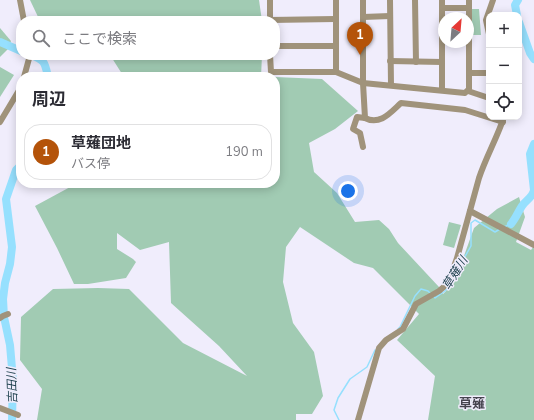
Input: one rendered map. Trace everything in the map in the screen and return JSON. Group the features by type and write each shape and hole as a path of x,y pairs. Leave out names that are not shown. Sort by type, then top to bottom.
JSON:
{"street":[{"path":"20,0 23,16"},
{"path":"270,0 270,16"},
{"path":"336,0 336,72"},
{"path":"363,0 363,83 365,118"},
{"path":"390,0 391,85"},
{"path":"415,0 416,62"},
{"path":"442,0 442,90"},
{"path":"468,91 469,0"},
{"path":"489,12 494,0"},
{"path":"442,8 469,8"},
{"path":"363,16 390,16"},
{"path":"280,20 335,19"},
{"path":"280,46 336,46"},
{"path":"25,72 28,60"},
{"path":"270,60 270,72"},
{"path":"390,61 442,62"},
{"path":"280,72 336,72 363,83 465,93 468,91 486,97"},
{"path":"469,73 486,73"},
{"path":"0,122 16,95"},
{"path":"363,146 360,133 354,128 357,117 370,120 380,120 386,117 401,103 465,110 486,115"},
{"path":"358,420 379,348 386,340 403,329 416,304 439,291 450,278 483,166 504,120"},
{"path":"470,211 534,244"},
{"path":"0,318 8,314"},
{"path":"0,408 18,415"}],"green space":[{"path":"30,0 259,0 261,16 38,16"},
{"path":"472,9 479,9 481,35 474,35 474,12 472,12"},
{"path":"0,28 11,41 8,49 0,57"},
{"path":"113,60 262,60 261,72 121,72"},
{"path":"0,67 14,75 0,97"},
{"path":"280,77 322,79 358,111 335,129 309,143 314,172 337,193 355,222 379,220 389,229 398,243 439,287 443,294 457,269 460,267 474,228 497,209 519,197 525,217 516,242 531,250 534,246 534,420 428,420 435,376 397,340 419,314 373,268 354,263 300,227 286,247 283,282 293,323 314,352 323,396 312,414 296,414 296,420 37,420 42,389 20,360 21,317 53,289 129,289 183,343 247,376 219,346 171,303 169,242 140,250 117,233 117,249 136,262 126,278 88,284 74,284 35,206 68,188 280,188"},
{"path":"449,222 461,225 454,248 443,245"}],"waterway":[{"name":"草薙川","path":"516,12 515,5 518,0"},
{"name":"草薙川","path":"522,30 530,53 534,59"},
{"name":"吉田川","path":"0,42 16,49"},
{"name":"吉田川","path":"42,60 47,72"},
{"name":"草薙川","path":"534,144 530,154 534,190"},
{"name":"吉田川","path":"12,420 13,380 10,345 4,317 3,299 12,247 6,199 16,170"},
{"name":"草薙川","path":"511,224 534,190"},
{"name":"草薙川","path":"451,281 471,246 471,223 475,220 495,232 500,229"},
{"name":"草薙川","path":"504,227 511,224"},
{"name":"草薙川","path":"434,296 435,298 449,286"},
{"name":"草薙川","path":"398,329 415,296 421,289 428,291 431,294"},
{"name":"草薙川","path":"339,420 334,410 338,398 350,379 367,367 375,350"}],"place":[{"name":"草薙団地","path":"360,55"}],"district":[{"name":"草薙","path":"472,403"}]}
